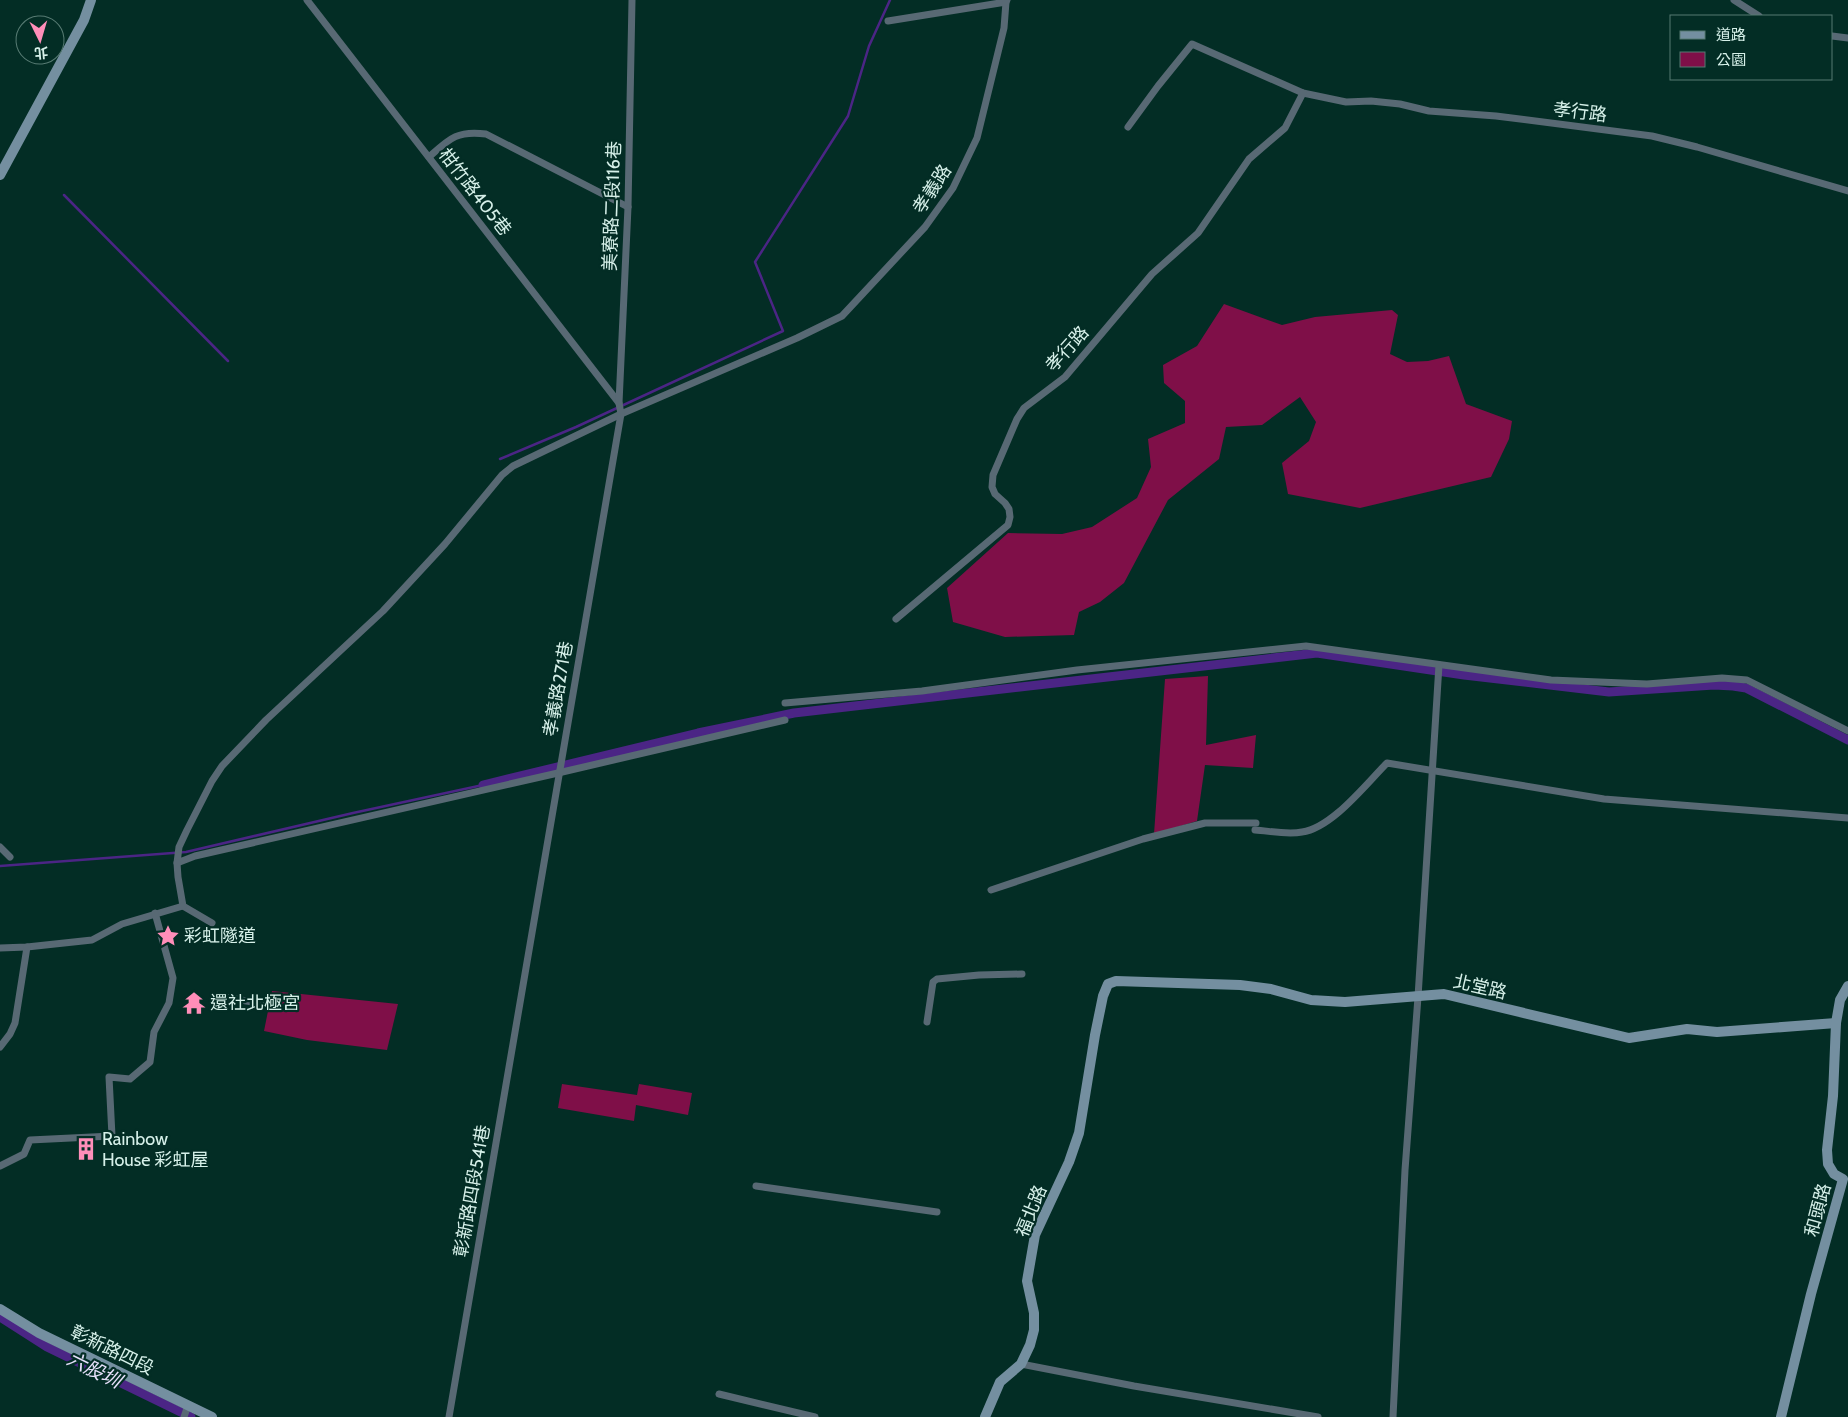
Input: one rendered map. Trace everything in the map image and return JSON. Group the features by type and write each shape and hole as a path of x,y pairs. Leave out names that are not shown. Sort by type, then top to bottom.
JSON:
{"street":[{"path":"0,174 84,20 91,0"},
{"name":"柑竹路405巷","path":"307,0 619,403"},
{"name":"美寮路二段116巷","path":"621,414 619,403 628,207 632,0"},
{"path":"1734,0 1742,7 1757,15"},
{"path":"1742,7 1747,0"},
{"name":"孝義路","path":"177,863 179,847 212,781 222,766 287,700 382,611 445,544 502,475 513,466 621,414 797,338 842,316 925,227 954,188 978,138 1004,28 1007,1 888,22"},
{"path":"1833,36 1848,38"},
{"name":"孝行路","path":"1128,127 1192,44 1304,93 1346,102 1371,101 1400,104 1429,111 1496,116 1652,136 1697,147 1848,191"},
{"name":"孝行路","path":"896,619 1008,525 1009,509 996,494 992,486 993,475 1016,419 1024,408 1064,376 1152,274 1198,232 1249,159 1285,128 1304,93"},
{"path":"429,157 449,139 461,133 474,132 486,134 628,207"},
{"name":"孝義路271巷","path":"525,970 621,414"},
{"path":"785,703 922,691 1077,670 1306,646 1551,680 1646,684 1722,678 1746,680 1848,731"},
{"path":"1393,1417 1405,1170 1439,665"},
{"path":"183,906 177,863 195,856 785,720"},
{"path":"991,890 1143,838 1206,823 1256,826 1301,833 1317,828 1330,820 1387,763 1604,799 1848,818"},
{"path":"0,847 10,857"},
{"path":"0,948 92,940 122,924 183,906 212,924"},
{"path":"0,1166 24,1154 30,1140 112,1136 109,1077 130,1079 150,1062 154,1032 169,1004 173,978 155,913"},
{"path":"0,1047 10,1034 15,1023 28,947"},
{"name":"彰新路四段541巷","path":"449,1417 525,970"},
{"path":"927,1022 933,982 937,979 979,975 1022,974"},
{"name":"北堂路","path":"1095,1035 1103,996 1108,984 1116,981 1240,986 1271,989 1311,1000 1345,1002 1444,994 1629,1038 1687,1029 1717,1032 1836,1023"},
{"name":"和頭路","path":"1780,1417 1811,1294 1843,1179 1834,1174 1828,1164 1836,1023 1840,1000 1848,986"},
{"path":"218,996 264,1004"},
{"name":"福北路","path":"985,1417 1000,1382 1021,1364 1030,1345 1034,1330 1034,1313 1027,1281 1035,1235 1069,1162 1079,1133 1095,1035"},
{"path":"756,1186 937,1212"},
{"name":"彰新路四段","path":"0,1308 39,1333 212,1417"},
{"path":"1021,1364 1134,1386 1318,1417"},
{"path":"719,1394 815,1417"},
{"path":"184,1417 188,1406"}],"green space":[{"path":"1224,304 1282,325 1315,317 1392,310 1398,315 1390,354 1407,362 1428,361 1449,356 1466,404 1512,421 1509,439 1491,477 1360,508 1288,494 1282,463 1309,441 1316,422 1300,397 1262,425 1226,427 1219,459 1168,500 1124,583 1100,602 1079,612 1074,635 1005,637 953,622 947,588 1008,533 1062,534 1092,527 1137,498 1151,467 1148,439 1185,423 1185,401 1164,383 1163,365 1197,346"},
{"path":"1208,676 1206,745 1256,735 1253,768 1205,765 1197,821 1154,834 1165,679"},
{"path":"272,991 398,1004 387,1050 307,1040 264,1031"},
{"path":"562,1084 637,1095 639,1084 692,1093 688,1115 636,1105 634,1121 558,1108"}],"waterway":[{"path":"500,459 576,427 783,331 755,262 848,116 869,46 890,0"},
{"path":"64,195 228,361"},
{"path":"483,785 698,733 794,713 1317,653 1464,675 1609,692 1714,685 1746,688 1848,740"},
{"path":"0,866 186,852 483,785"},
{"name":"六股圳","path":"0,1317 47,1347 191,1417"}],"place":[{"name":"彩虹隧道","path":"168,936"},
{"name":"還社北極宮","path":"194,1003"},
{"name":"Rainbow House 彩虹屋","path":"86,1149"}]}
